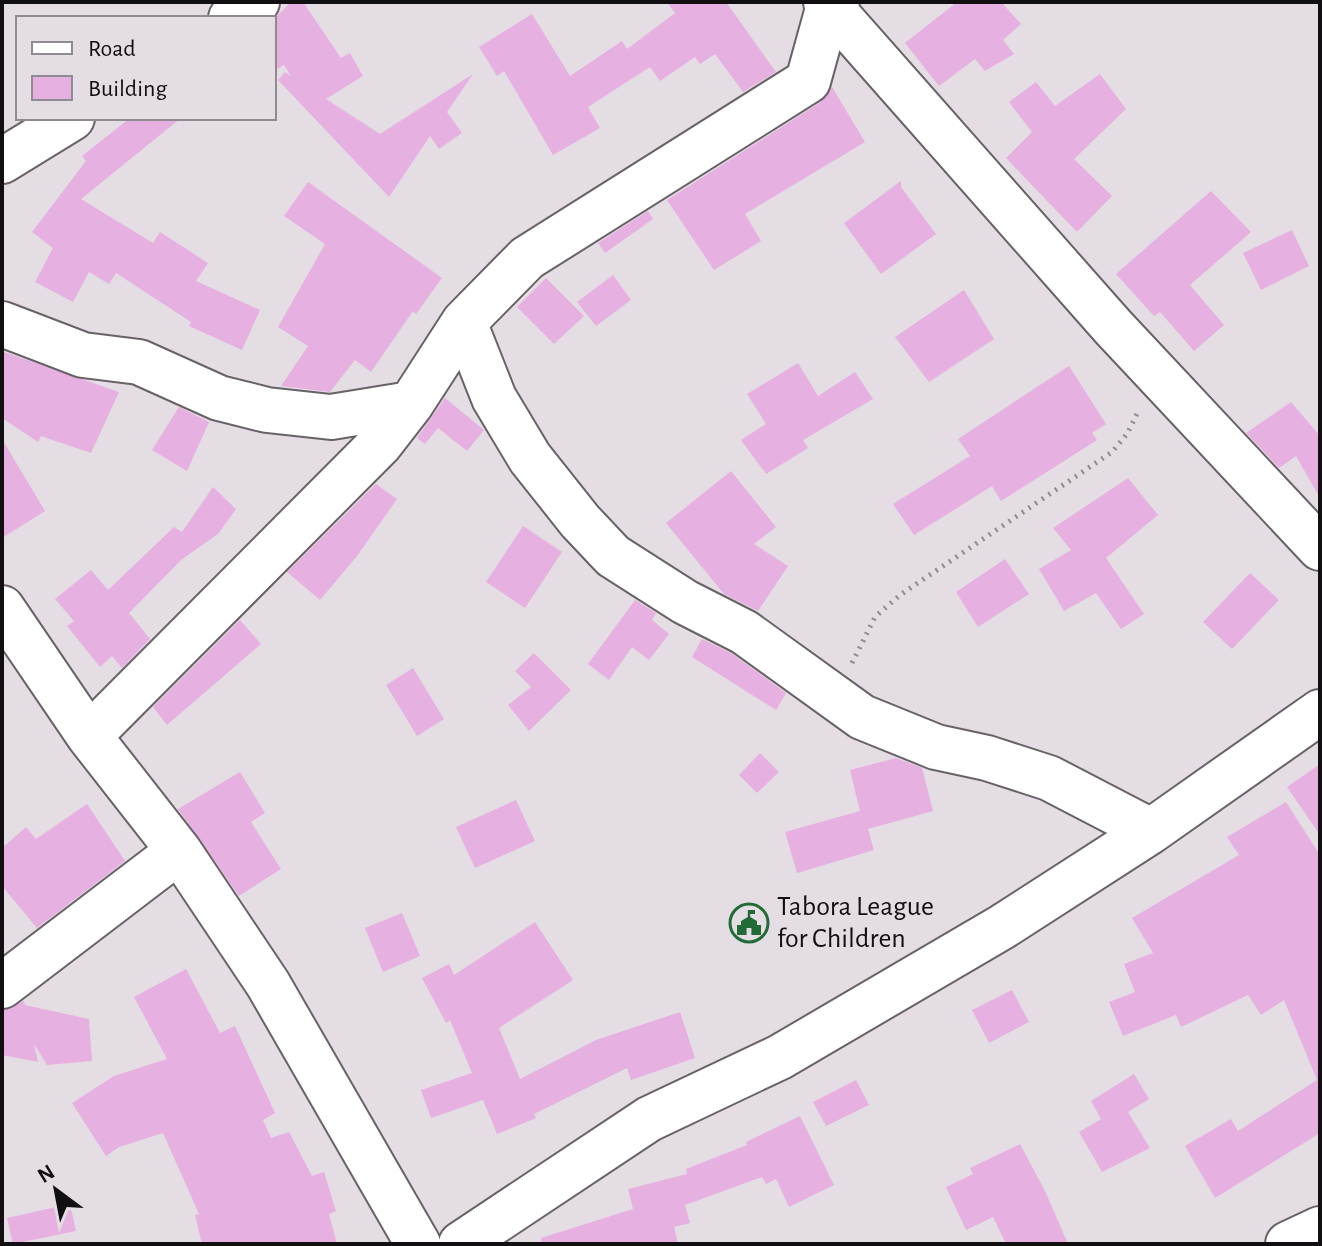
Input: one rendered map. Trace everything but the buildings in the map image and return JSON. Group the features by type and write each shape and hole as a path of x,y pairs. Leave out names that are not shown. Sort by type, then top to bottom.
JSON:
{"main road":[{"path":"234,16 257,2"},
{"path":"89,736 380,444 411,404 464,322 527,258 808,81 831,3"},
{"path":"831,3 1113,327 1320,548"},
{"path":"2,161 69,120"},
{"path":"464,322 494,398 530,458 580,521 613,556 685,602 744,632 862,717 936,747 1019,766 1049,778 1151,831"},
{"path":"2,324 83,355 139,362 219,398 267,410 331,417 411,404"},
{"path":"2,608 89,736 179,851 268,984 418,1244"},
{"path":"461,1244 636,1127 780,1057 1002,927 1151,831 1320,712"},
{"path":"2,986 179,851"},
{"path":"1288,1244 1320,1229"}],"path":[{"path":"840,702 846,678 875,617 900,595 1112,452 1127,434 1142,403"}],"place":[{"name":"Tabora League for Children","path":"749,923"}]}
